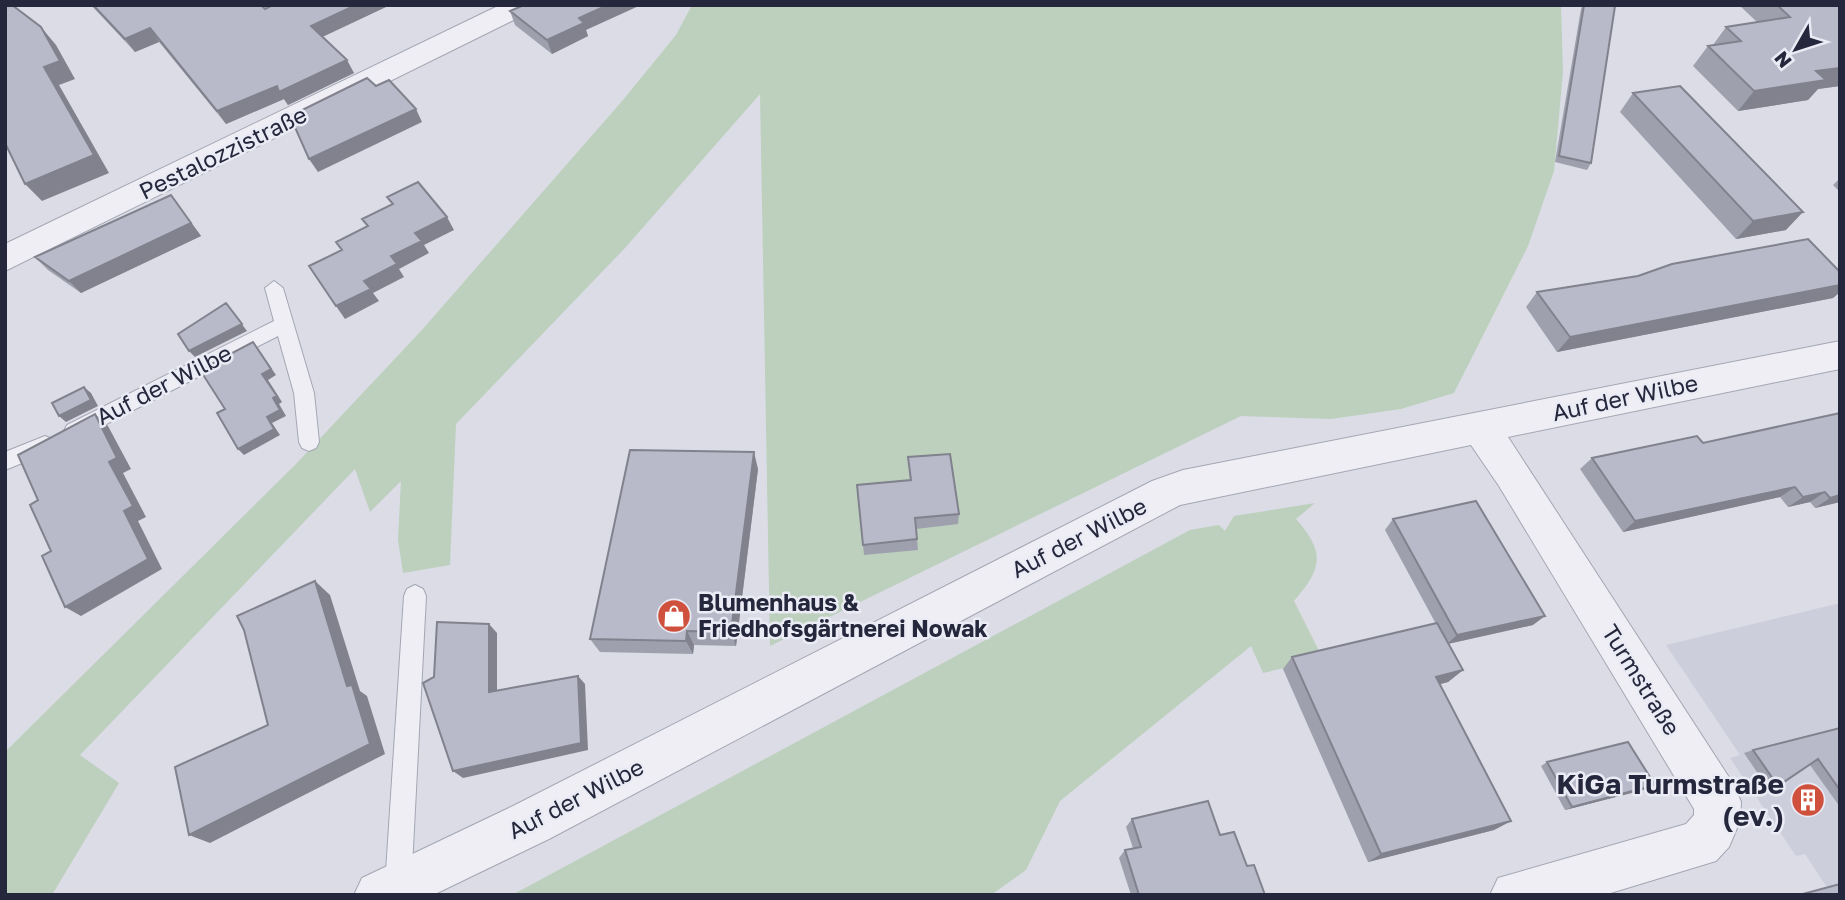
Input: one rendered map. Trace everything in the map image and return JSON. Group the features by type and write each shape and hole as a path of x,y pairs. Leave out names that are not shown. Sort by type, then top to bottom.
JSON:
{"street":[{"path":"451,5 477,27"},
{"name":"Pestalozzistraße","path":"5,259 522,5"},
{"name":"Auf der Wilbe","path":"389,891 532,822 1166,493 1183,487 1840,355"},
{"name":"Turmstraße","path":"1480,428 1513,474 1717,802 1719,815 1716,826 1699,844 1515,895"}],"lane":[{"path":"274,288 304,393 309,442"},
{"name":"Auf der Wilbe","path":"5,461 60,438 284,324"},
{"path":"389,891 415,596"}],"shaded area":[{"path":"1840,603 1840,895 1832,895 1805,854 1796,856 1730,758 1740,755 1666,645"}],"green space":[{"path":"692,5 1561,5 1563,72 1554,171 1528,246 1454,393 1401,409 1331,419 1241,416 770,646 760,94 625,248 456,424 450,565 403,573 398,540 401,481 370,512 355,469 80,755 119,783 52,895 5,895 5,752 296,464 421,331 623,100 676,35"},
{"path":"1315,503 1296,519 1312,542 1317,561 1310,579 1294,601 1323,659 1263,673 1251,646 1060,801 1026,870 991,895 512,895 1190,530 1219,525 1225,531 1234,516"}],"building":[{"path":"5,5 12,5 41,27 60,61 44,67 94,155 25,184 5,143"},
{"path":"93,5 261,5 265,9 273,5 356,5 311,26 347,60 279,92 277,86 217,111 150,28 125,39"},
{"path":"524,5 608,5 579,18 584,23 547,40 510,11"},
{"path":"1584,5 1615,6 1591,163 1559,156"},
{"path":"1777,5 1840,5 1840,68 1816,71 1826,80 1754,91 1708,46 1741,41 1726,27 1790,17"},
{"path":"367,78 376,86 389,80 416,109 309,159 290,116"},
{"path":"1680,86 1803,212 1753,221 1633,93"},
{"path":"418,182 447,217 415,233 422,241 391,256 397,264 364,281 371,289 336,306 309,266 342,250 336,242 368,226 362,219 393,204 387,197"},
{"path":"171,195 191,223 69,281 35,257"},
{"path":"1808,239 1840,272 1840,285 1570,337 1537,292 1638,276 1672,264"},
{"path":"226,303 242,324 189,351 178,334"},
{"path":"253,342 271,369 262,374 277,396 273,398 280,410 267,417 274,429 238,449 217,413 225,409 200,370"},
{"path":"84,387 91,400 59,416 52,403"},
{"path":"1840,413 1840,495 1830,498 1825,492 1803,497 1795,487 1635,521 1592,458 1697,436 1703,443"},
{"path":"95,414 117,458 109,462 133,506 124,511 148,559 65,607 42,556 51,551 30,505 38,500 18,455"},
{"path":"630,450 754,452 731,632 687,631 686,641 590,639"},
{"path":"950,454 959,514 915,518 917,539 863,545 857,485 911,480 908,457"},
{"path":"1476,501 1545,616 1457,635 1393,519"},
{"path":"315,581 347,686 352,685 370,744 189,835 175,767 268,725 244,630 237,616"},
{"path":"437,622 489,624 489,692 578,676 581,743 453,771 423,683 434,677"},
{"path":"1437,623 1463,670 1436,677 1511,821 1381,854 1292,657"},
{"path":"1840,728 1840,790 1818,759 1778,786 1753,750"},
{"path":"1628,742 1655,785 1572,807 1547,762"},
{"path":"1208,801 1220,835 1234,832 1247,866 1254,865 1265,895 1139,895 1125,850 1141,847 1132,819"},
{"path":"1840,884 1840,895 1799,895"}],"place":[{"name":"Blumenhaus & Friedhofsgärtnerei Nowak","path":"674,616"},
{"name":"KiGa Turmstraße (ev.)","path":"1808,800"}]}
